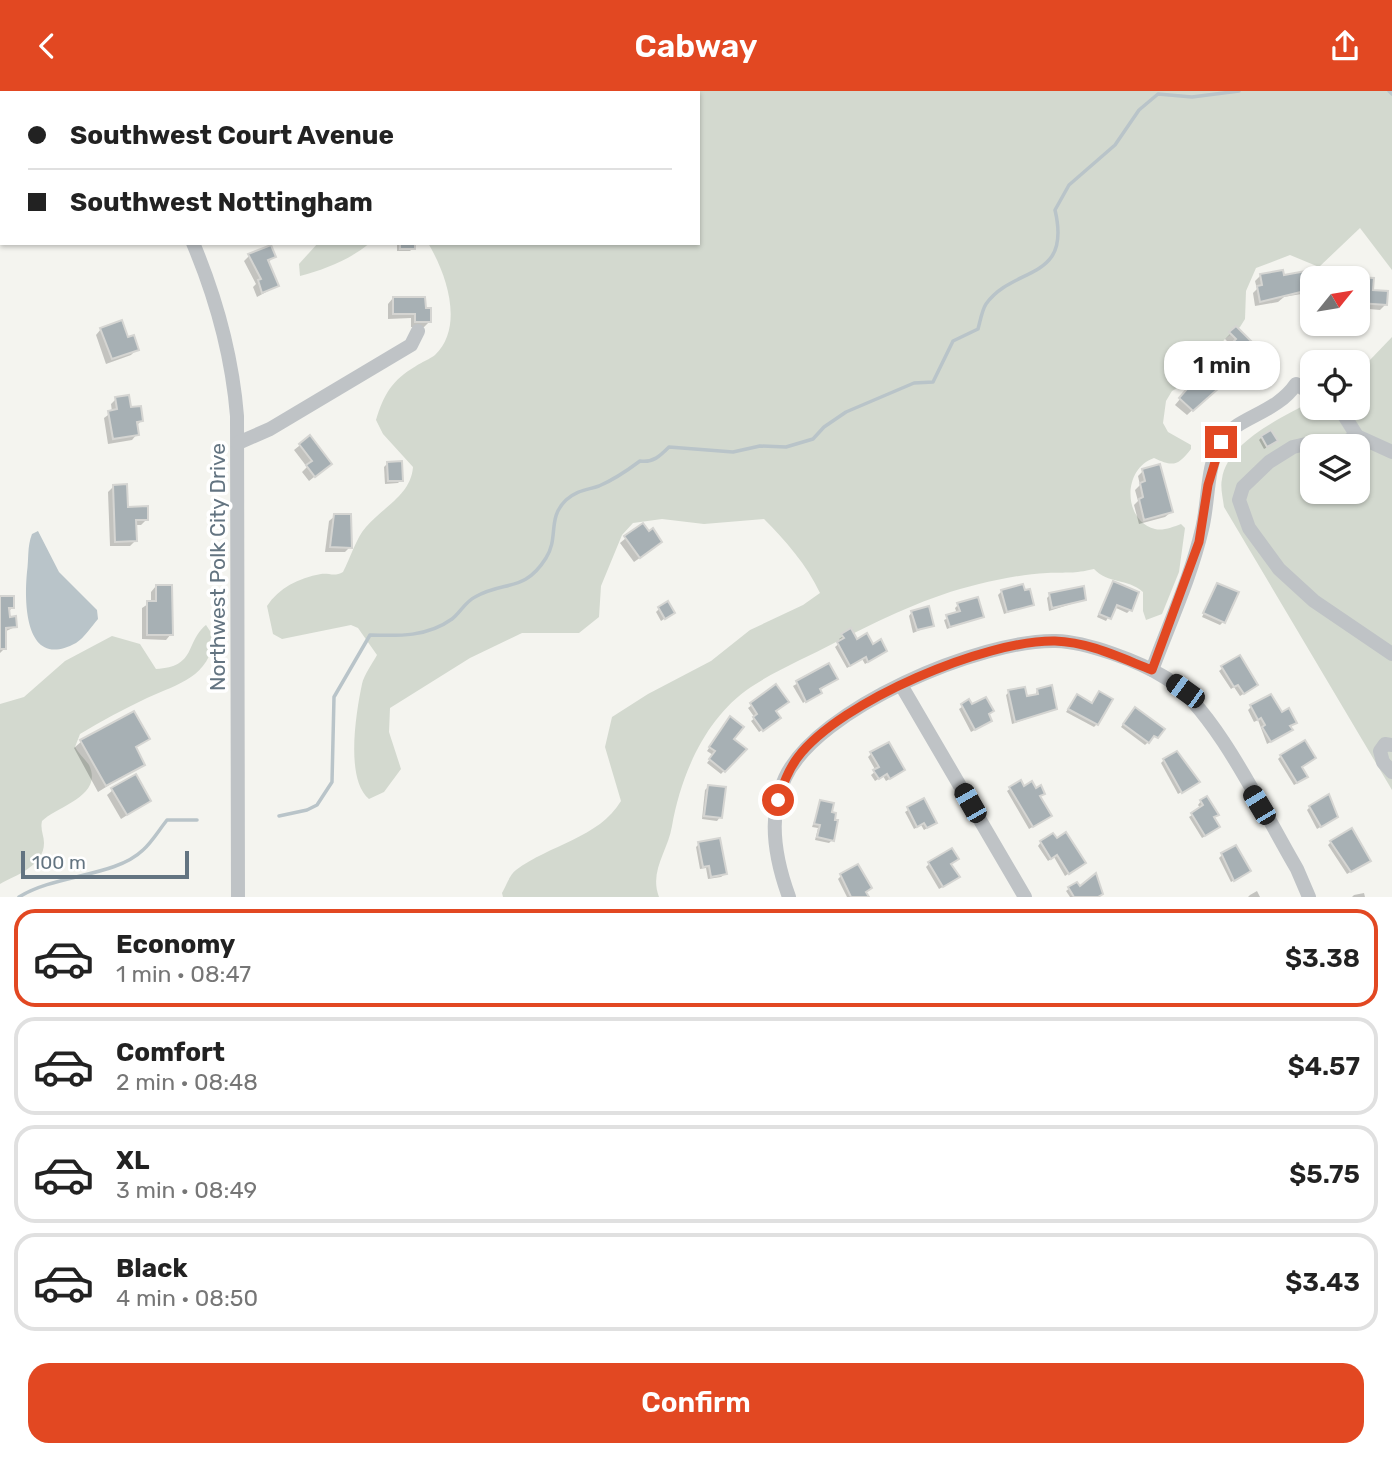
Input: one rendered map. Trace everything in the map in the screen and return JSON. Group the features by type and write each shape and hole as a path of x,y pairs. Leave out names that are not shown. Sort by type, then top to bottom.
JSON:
{"street":[{"name":"Northwest Polk City Drive","path":"195,245 214,295 230,354 238,443 238,897"},
{"path":"238,443 270,429 411,345 418,331"},
{"path":"1152,670 1199,542 1208,485 1221,442 1235,427 1286,400 1296,384 1300,386"},
{"path":"1370,442 1392,452"},
{"path":"1300,445 1269,462 1248,481 1239,500 1250,528 1279,569 1314,601 1392,654"},
{"path":"789,897 776,850 774,825 785,778 798,757 831,727 901,685 970,655 1035,641 1078,643 1152,670 1185,691 1209,720 1297,869 1309,897"},
{"path":"901,685 1025,897"},
{"path":"1392,745 1385,744 1380,751 1383,762 1392,772"}],"shaded area":[{"path":"700,91 1392,91 1392,270 1360,228 1320,266 1290,255 1256,268 1246,291 1245,319 1240,327 1225,339 1188,382 1172,391 1166,401 1163,423 1168,432 1191,445 1191,449 1179,462 1171,464 1154,458 1144,464 1136,473 1130,495 1132,506 1144,524 1155,529 1181,524 1185,528 1179,572 1162,614 1146,620 1143,592 1131,585 1105,577 1094,569 1030,574 995,580 942,595 853,633 772,674 735,699 721,714 698,748 682,787 658,870 656,878 659,897 503,897 502,893 516,870 600,824 612,814 621,801 605,747 612,717 648,694 711,661 750,630 803,605 820,593 795,553 764,519 704,524 662,519 633,523 622,535 601,586 599,617 579,633 522,633 470,658 390,708 389,732 401,769 384,792 369,799 357,777 354,745 362,684 377,655 358,628 351,625 282,639 273,634 267,606 272,600 283,589 305,578 343,572 362,532 402,493 411,477 413,467 383,434 376,420 386,395 395,382 435,355 444,343 451,315 441,269 429,245 700,245"},
{"path":"316,245 367,245 337,263 300,276 299,264"},
{"path":"1392,337 1392,790 1224,507 1221,489 1226,466 1245,442 1300,408 1300,420 1370,420 1370,360"},
{"path":"38,531 59,572 97,610 98,619 82,638 59,649 46,648 37,641 28,615 26,585 29,548 32,534"},
{"path":"206,625 214,637 211,651 206,661 191,677 80,734 75,747 89,765 92,776 90,785 77,799 42,821 43,851 34,864 0,884 0,704 24,697 65,661 112,636 140,644 156,669 178,664"}],"building":[{"path":"271,245 276,257 268,260 279,286 262,293 258,280 261,279 248,254"},
{"path":"400,245 415,245 415,249 400,249"},
{"path":"1283,270 1284,275 1300,272 1300,292 1260,302 1257,286 1262,285 1260,274"},
{"path":"1370,278 1374,278 1373,290 1388,291 1387,305 1370,304"},
{"path":"393,297 425,297 426,308 431,308 431,322 415,322 415,314 393,314"},
{"path":"122,320 128,337 134,335 139,350 112,359 100,328"},
{"path":"1236,326 1258,348 1230,380 1212,363 1236,339 1229,332"},
{"path":"1201,373 1219,388 1193,411 1179,398"},
{"path":"129,395 131,407 141,406 143,421 137,422 139,435 113,439 108,411 117,409 115,397"},
{"path":"1271,430 1278,441 1267,447 1261,436"},
{"path":"310,435 332,464 315,477 306,465 312,461 299,444"},
{"path":"402,461 403,481 388,481 387,462"},
{"path":"1160,464 1173,512 1144,520 1139,499 1143,497 1140,483 1145,481 1142,469"},
{"path":"127,484 128,507 148,506 148,520 136,520 137,541 115,542 113,485"},
{"path":"334,514 351,514 352,548 330,547"},
{"path":"643,523 649,531 653,528 662,542 640,558 624,536"},
{"path":"1113,581 1139,592 1132,611 1117,605 1111,619 1099,614"},
{"path":"1217,583 1239,592 1225,623 1203,613"},
{"path":"1023,584 1025,590 1030,589 1034,605 1007,612 1001,590"},
{"path":"156,585 172,585 173,635 147,635 147,601 156,601"},
{"path":"1084,586 1086,600 1052,608 1049,593"},
{"path":"0,596 14,596 14,608 9,608 10,617 16,616 17,627 6,628 6,649 0,649"},
{"path":"978,597 984,617 950,627 946,615 960,611 957,603"},
{"path":"668,601 675,613 665,619 658,607"},
{"path":"929,606 934,626 917,630 911,611"},
{"path":"851,628 857,639 867,633 873,644 881,639 887,651 868,662 866,657 850,666 837,642 844,638 841,634"},
{"path":"1240,655 1258,685 1244,694 1238,685 1234,687 1221,666"},
{"path":"829,663 838,679 820,689 822,693 806,702 796,681"},
{"path":"776,684 789,702 776,711 781,718 763,731 753,717 757,714 750,703"},
{"path":"1052,685 1057,709 1015,722 1008,690 1025,687 1027,696 1038,694 1037,689"},
{"path":"1099,691 1113,699 1098,725 1068,709 1077,694 1092,703"},
{"path":"1271,694 1282,712 1289,708 1297,723 1290,726 1293,730 1271,742 1262,727 1265,725 1261,718 1258,720 1250,705"},
{"path":"986,697 994,711 989,714 992,721 975,730 961,704 969,699 972,704"},
{"path":"1135,707 1165,729 1158,738 1154,736 1149,743 1123,724"},
{"path":"134,711 150,739 136,747 145,765 106,786 80,740"},
{"path":"730,716 744,727 734,739 747,749 725,772 709,759 715,751 709,747"},
{"path":"1305,740 1316,758 1302,767 1308,777 1297,783 1280,755"},
{"path":"889,742 905,770 890,779 887,774 879,779 873,770 879,767 870,752"},
{"path":"1177,751 1200,782 1182,793 1163,759"},
{"path":"136,774 151,801 127,815 111,788"},
{"path":"1021,780 1024,786 1032,781 1036,788 1041,785 1045,794 1040,796 1052,816 1033,827 1009,787"},
{"path":"708,785 726,787 722,818 704,816"},
{"path":"1329,794 1338,817 1321,827 1309,806"},
{"path":"1207,796 1219,815 1214,817 1220,827 1205,836 1191,813 1203,805 1200,800"},
{"path":"924,798 937,823 927,828 924,823 917,827 907,807"},
{"path":"820,800 834,803 832,812 836,813 835,820 838,820 834,841 817,837 820,825 814,824"},
{"path":"1352,828 1371,861 1351,872 1330,841"},
{"path":"1066,832 1086,863 1069,874 1057,855 1051,859 1040,841 1053,833 1057,838"},
{"path":"720,838 727,874 711,877 709,866 703,867 698,842"},
{"path":"1236,845 1251,871 1234,881 1221,853"},
{"path":"952,848 959,859 951,864 960,877 943,887 928,862"},
{"path":"858,864 872,888 866,892 869,897 851,897 840,874"},
{"path":"1096,873 1103,894 1098,897 1074,897 1068,887 1077,882 1080,886"}],"waterway":[{"path":"279,816 317,805 332,782 334,697 370,635 402,635 433,629 452,619 475,597 530,576 550,551 557,514 566,500 578,492 610,481 640,461 656,458 669,447 733,452 760,446 786,447 813,439 824,427 846,412 914,383 933,382 953,341 978,329 986,304 998,292 1048,261 1055,250 1058,233 1055,210 1069,185 1115,145 1139,110 1158,94 1192,97 1239,91"},
{"path":"1389,91 1392,94"},
{"path":"19,897 34,889 101,871 131,859 146,847 167,820 197,820"}],"route":[{"path":"778,800 785,778 798,757 831,727 913,679 970,655 1035,641 1057,641 1078,643 1152,670 1199,542 1208,485 1221,442"}]}
